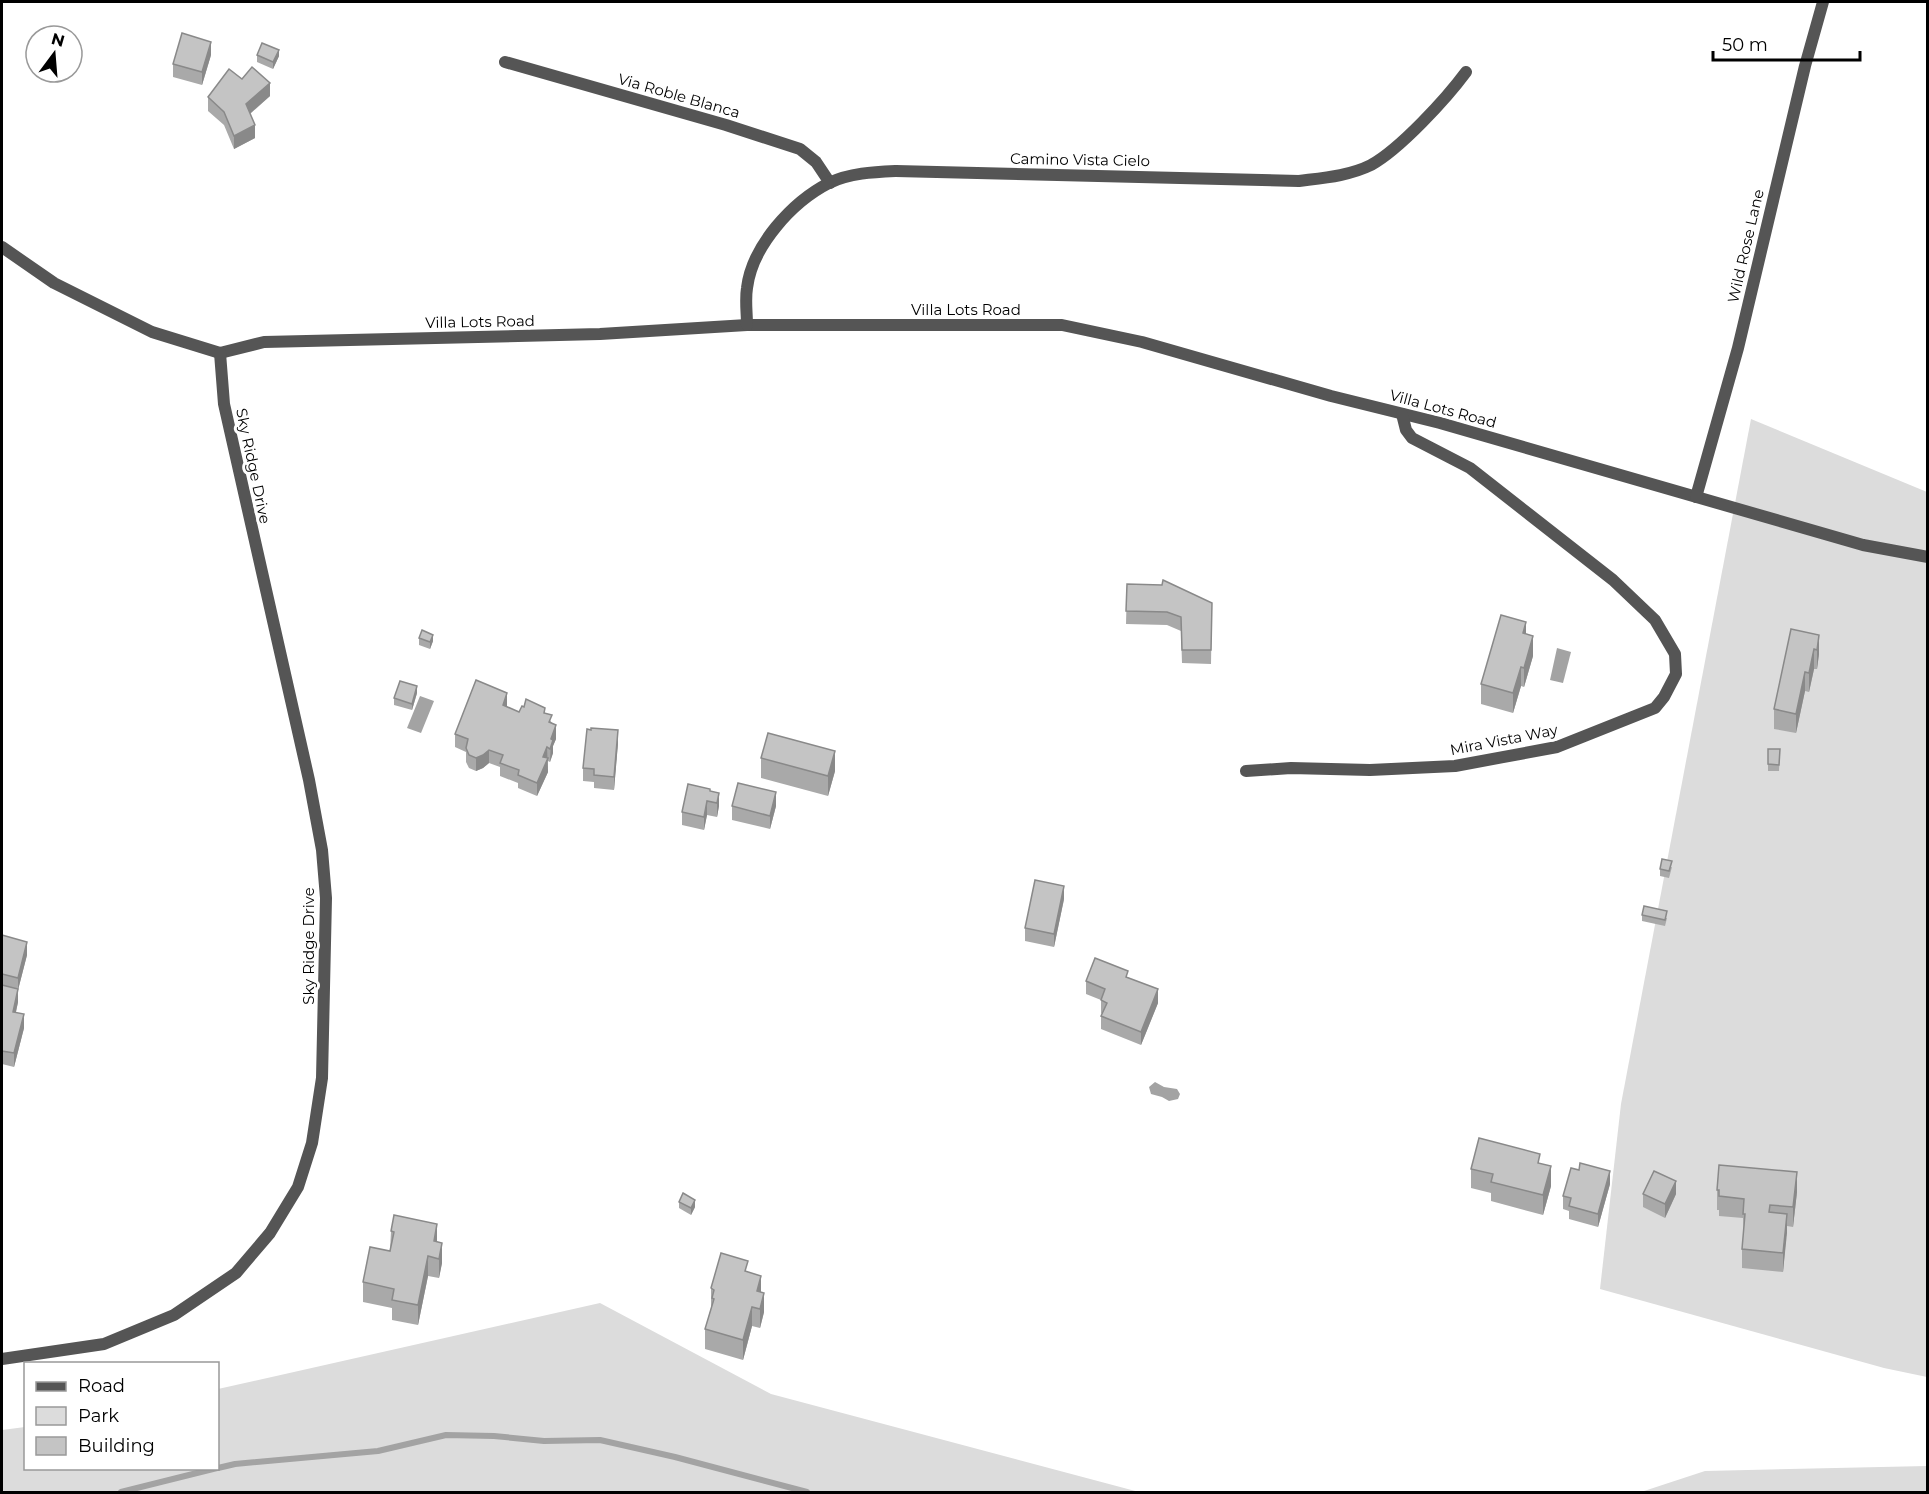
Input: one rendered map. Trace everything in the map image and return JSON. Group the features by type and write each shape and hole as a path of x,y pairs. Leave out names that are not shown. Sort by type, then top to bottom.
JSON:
{"street":[{"name":"Wild Rose Lane","path":"1696,497 1737,348 1805,66 1823,2"},
{"name":"Via Roble Blanca","path":"505,62 726,125 800,149 816,162 830,183"},
{"name":"Camino Vista Cielo","path":"747,325 747,288 754,261 773,230 798,205 830,183 865,173 896,171 1299,181 1336,176 1370,165 1396,146 1436,107 1466,72"},
{"path":"2,247 54,283 88,301 152,332 220,353"},
{"name":"Villa Lots Road","path":"220,353 264,342 600,334 747,325 1062,325 1142,342 1440,423 1863,545 1928,558"},
{"name":"Sky Ridge Drive","path":"2,1359 104,1344 174,1315 236,1273 270,1233 298,1187 312,1143 322,1078 326,898 322,850 309,780 224,404 220,353"},
{"name":"Mira Vista Way","path":"1246,771 1291,768 1370,770 1455,766 1557,747 1655,708 1664,697 1676,674 1675,654 1655,620 1621,588 1470,468 1412,438 1406,430 1402,414"}],"green space":[{"path":"1751,419 1927,492 1927,1377 1884,1368 1600,1289 1621,1104"},
{"path":"600,1303 771,1394 1139,1492 2,1492 2,1430 24,1427 24,1470 219,1470 219,1389"},
{"path":"1927,1466 1927,1492 1641,1492 1705,1471"}],"shaded area":[{"path":"1557,648 1571,652 1563,683 1550,680"},
{"path":"420,696 434,701 421,733 407,728"},
{"path":"1155,1082 1164,1087 1177,1089 1180,1094 1178,1099 1169,1101 1151,1094 1149,1087"}],"building":[{"path":"182,33 211,42 202,72 173,64"},
{"path":"262,43 279,50 273,62 257,55"},
{"path":"252,67 270,83 246,104 255,125 234,136 224,112 208,97 229,69 242,79"},
{"path":"1163,580 1212,603 1211,650 1182,650 1181,617 1167,612 1126,611 1127,584 1162,585"},
{"path":"1501,615 1526,622 1523,633 1533,636 1524,668 1521,667 1513,693 1481,684"},
{"path":"1791,629 1819,635 1817,650 1814,649 1809,673 1805,672 1796,714 1774,709"},
{"path":"422,630 433,635 430,642 419,638"},
{"path":"476,680 507,693 503,705 519,712 522,706 524,707 526,699 545,708 544,713 552,715 549,722 556,725 551,739 553,740 550,749 547,747 543,757 548,758 537,783 518,775 519,770 500,763 503,755 489,750 476,758 469,755 466,748 468,739 455,734"},
{"path":"400,681 417,686 412,704 394,698"},
{"path":"591,728 618,730 614,777 594,775 594,769 583,768 587,729 591,730"},
{"path":"768,733 835,751 828,776 761,758"},
{"path":"1768,749 1780,749 1779,765 1768,764"},
{"path":"738,783 776,792 770,816 732,806"},
{"path":"688,784 719,793 717,803 707,801 704,817 682,812"},
{"path":"1662,859 1672,861 1669,871 1660,869"},
{"path":"1035,880 1064,886 1054,934 1025,928"},
{"path":"1644,906 1667,911 1665,920 1642,915"},
{"path":"2,935 27,942 18,978 2,974"},
{"path":"1095,958 1128,971 1126,977 1158,989 1141,1032 1101,1016 1107,1003 1101,1000 1105,989 1086,981"},
{"path":"2,985 18,989 13,1012 24,1014 14,1053 2,1051"},
{"path":"1479,1138 1540,1154 1538,1163 1551,1166 1543,1195 1491,1182 1493,1174 1471,1169"},
{"path":"1580,1163 1610,1171 1598,1214 1569,1206 1571,1198 1563,1196 1571,1168 1579,1170"},
{"path":"1719,1165 1797,1172 1793,1207 1770,1205 1769,1212 1787,1214 1783,1253 1742,1249 1744,1199 1719,1196 1719,1190 1717,1190"},
{"path":"1654,1171 1676,1181 1665,1204 1643,1194"},
{"path":"683,1193 695,1200 691,1208 679,1202"},
{"path":"394,1215 437,1224 434,1241 442,1243 439,1259 428,1256 418,1305 392,1300 394,1289 363,1282 370,1247 390,1251 394,1232 391,1231"},
{"path":"721,1253 748,1261 745,1271 761,1276 757,1291 764,1293 760,1309 752,1307 743,1340 705,1329 714,1299 712,1298 714,1290 711,1288"}],"waterway":[{"path":"219,1468 235,1464 378,1451 446,1435 494,1436 544,1441 600,1440 807,1492"},
{"path":"121,1492 209,1470"}]}
